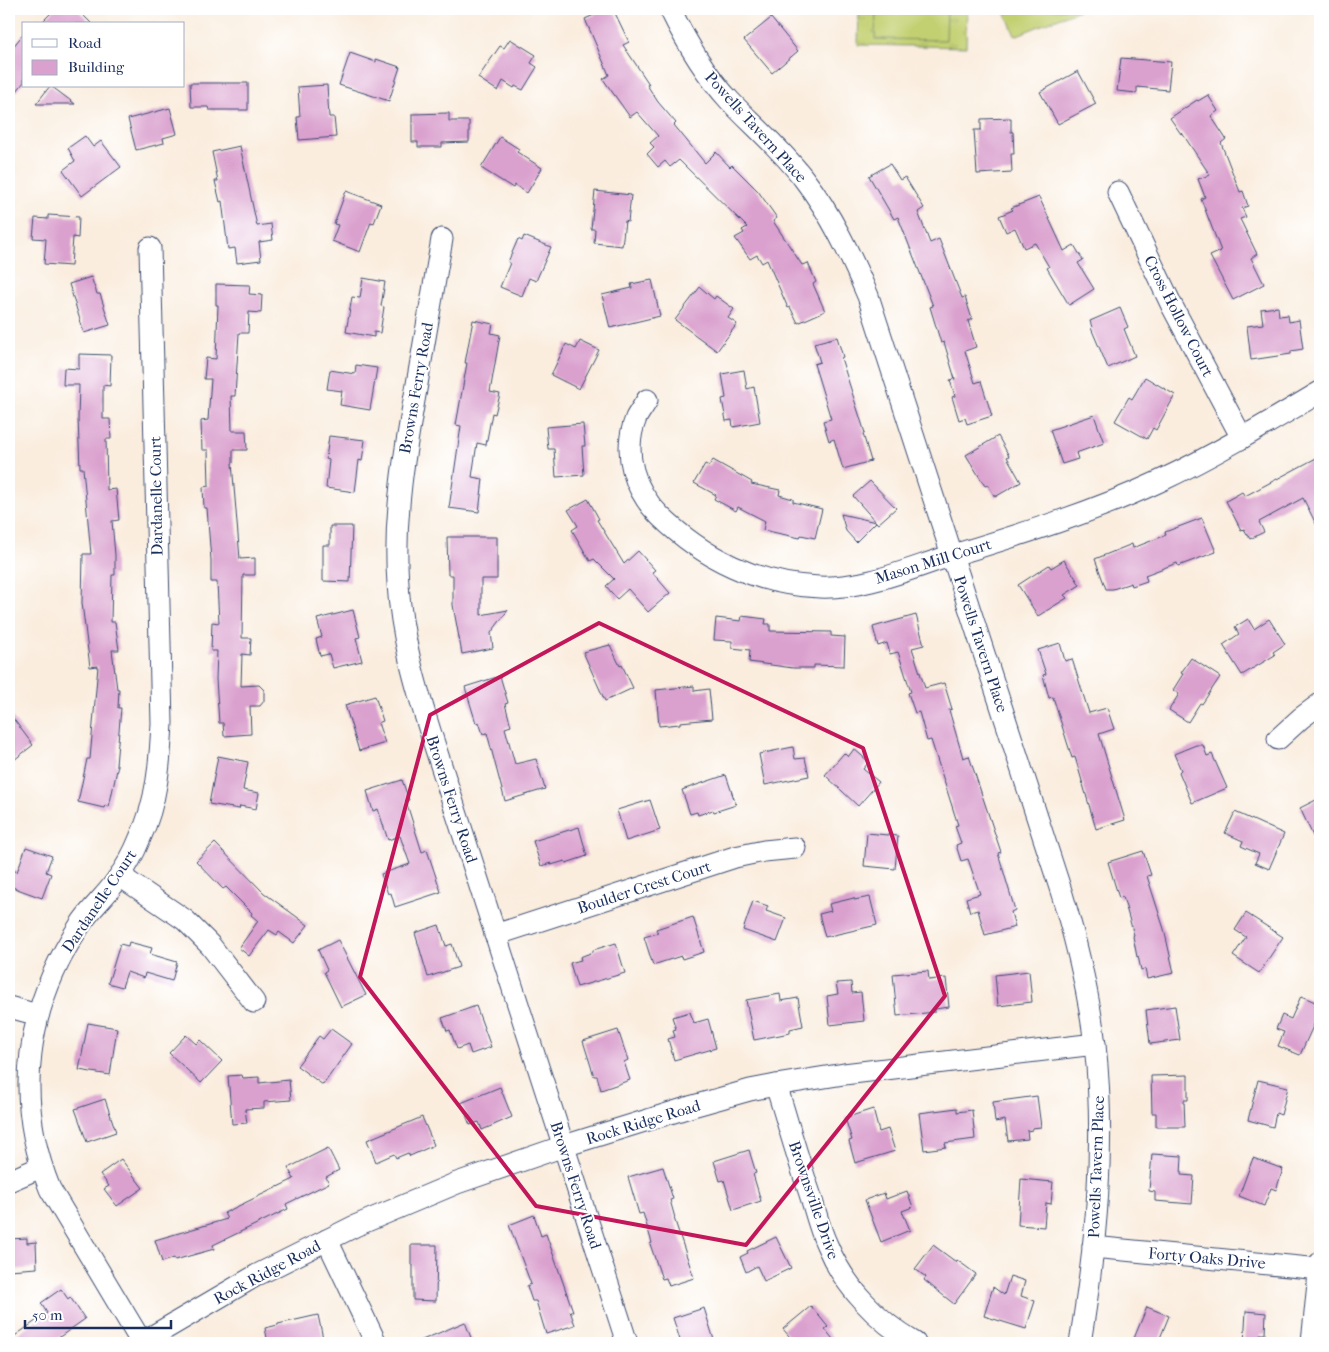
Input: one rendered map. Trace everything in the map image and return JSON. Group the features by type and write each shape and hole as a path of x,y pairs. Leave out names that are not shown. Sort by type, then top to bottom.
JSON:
{"street":[{"name":"Powells Tavern Place","path":"670,9 681,32 703,67 730,100 784,154 804,179 845,244 868,296 1073,930 1087,992 1095,1044 1099,1090 1100,1149 1093,1247 1090,1283 1080,1343"},
{"name":"Cross Hollow Court","path":"1118,192 1172,306 1242,438"},
{"name":"Browns Ferry Road","path":"442,239 400,490 397,539 398,584 404,632 414,679 627,1343"},
{"name":"Dardanelle Court","path":"141,1343 50,1189 41,1167 34,1140 29,1096 30,1056 38,1015 49,982 67,945 82,923 120,876 141,838 150,812 160,766 162,724 150,248"},
{"name":"Mason Mill Court","path":"647,400 637,417 630,442 630,456 633,475 640,491 656,512 678,534 728,565 757,577 773,581 821,587 852,585 887,577 1015,536 1108,503 1160,481 1242,438 1320,392"},
{"path":"1278,740 1301,718 1320,704"},
{"name":"Boulder Crest Court","path":"495,935 735,857 764,850 795,848"},
{"path":"120,876 185,920 210,945 254,1002"},
{"path":"9,1007 38,1015"},
{"name":"Rock Ridge Road","path":"141,1343 257,1276 355,1226 457,1183 564,1146 693,1106 750,1090 776,1085 844,1074 1095,1044"},
{"name":"Brownsville Drive","path":"776,1085 827,1245 840,1271 857,1295 880,1319 915,1343"},
{"path":"9,1181 41,1167"},
{"path":"327,1240 376,1343"},
{"name":"Forty Oaks Drive","path":"1093,1247 1320,1269"},
{"path":"1312,1343 1320,1263"}],"highlighted area":[{"path":"599,623 863,748 945,996 746,1245 536,1206 360,977 430,715"}],"green space":[{"path":"859,9 967,9 966,47 858,45"},
{"path":"876,9 947,9 946,40 875,39"},
{"path":"1004,9 1081,9 1015,36"}],"building":[{"path":"55,9 77,9 90,22 42,22"},
{"path":"593,9 613,9 629,42 623,45 649,84 647,85 658,102 705,163 716,152 758,191 777,218 773,221 802,265 808,263 816,282 813,284 825,311 798,323 790,307 788,308 767,260 762,263 757,255 750,259 735,238 744,233 742,230 747,227 679,160 670,167 665,161 658,167 647,154 654,147 650,143 658,136 637,112 630,117 603,79 609,75 585,19 596,14"},
{"path":"771,18 798,51 772,73 744,40"},
{"path":"22,36 22,85 9,101 9,52"},
{"path":"510,39 536,55 531,63 537,67 523,90 515,86 514,88 503,81 498,91 478,78 500,46 504,48"},
{"path":"350,53 376,62 376,59 400,67 389,101 339,85"},
{"path":"1121,58 1171,62 1168,90 1137,87 1137,93 1117,91"},
{"path":"1078,71 1096,104 1058,124 1040,92"},
{"path":"190,83 248,83 248,110 209,110 208,107 191,107"},
{"path":"327,85 329,117 334,117 336,137 299,140 297,117 300,117 298,87"},
{"path":"48,88 54,88 75,104 36,104"},
{"path":"1208,95 1218,111 1211,116 1226,139 1221,143 1240,192 1243,191 1248,206 1242,208 1246,217 1240,219 1257,254 1251,258 1264,284 1233,300 1210,256 1221,251 1201,199 1205,197 1198,179 1210,175 1170,118"},
{"path":"170,108 177,134 163,138 164,143 136,150 128,119"},
{"path":"449,113 449,121 469,121 469,142 442,143 442,147 418,147 418,142 412,142 412,114"},
{"path":"1011,118 1014,154 1011,154 1012,172 977,174 974,130 981,130 981,119"},
{"path":"85,136 93,147 101,141 121,167 82,196 63,170 75,161 68,148"},
{"path":"500,137 519,149 517,152 542,168 527,193 515,185 513,188 481,168"},
{"path":"240,146 257,226 271,224 273,240 259,242 261,260 237,263 235,248 228,249 222,201 220,202 215,181 218,181 212,152"},
{"path":"890,164 900,180 905,177 924,208 918,212 930,243 939,239 962,298 965,297 972,319 968,321 976,347 965,351 975,383 981,381 992,416 967,424 965,418 959,420 952,397 955,396 950,380 955,379 944,342 941,343 930,307 933,306 898,217 894,219 869,176"},
{"path":"346,191 381,204 374,223 371,222 360,252 332,241 338,225 334,224"},
{"path":"595,191 631,195 628,222 625,221 622,246 594,243 595,229 591,229"},
{"path":"1039,197 1064,251 1074,245 1083,260 1078,263 1094,289 1069,305 1035,243 1024,248 1015,228 1006,232 999,216 1013,210 1011,208"},
{"path":"48,215 79,217 78,238 73,237 71,266 44,264 46,239 33,238 35,218 48,219"},
{"path":"524,236 551,247 536,281 529,278 522,296 500,287 518,239 522,241"},
{"path":"91,277 97,294 100,294 110,325 84,333 69,284"},
{"path":"363,278 385,282 381,306 384,307 380,333 374,332 374,337 346,332 352,297 360,298"},
{"path":"652,280 660,316 610,328 602,295 632,288 631,284"},
{"path":"216,284 250,285 249,294 262,295 261,313 249,312 248,333 239,333 235,396 231,396 232,431 246,431 247,450 233,450 232,463 240,559 255,558 255,575 243,575 242,638 251,638 250,655 242,654 241,686 259,685 264,690 264,701 260,706 250,706 251,734 224,736 223,723 219,723 216,679 217,651 211,651 212,622 219,623 217,582 211,582 207,508 204,508 203,487 209,486 208,450 202,450 201,421 208,420 211,379 204,379 206,358 216,359 218,305 216,305"},
{"path":"700,287 714,299 716,296 734,309 728,318 737,324 717,351 675,320"},
{"path":"1278,307 1279,316 1288,315 1289,322 1299,320 1303,349 1291,351 1291,354 1251,360 1247,326 1263,324 1261,309"},
{"path":"1120,308 1128,327 1124,329 1135,356 1108,368 1091,328 1090,321"},
{"path":"473,320 493,324 491,333 500,335 490,392 500,394 495,414 492,413 486,445 477,443 472,477 483,479 479,512 449,508 461,426 456,425"},
{"path":"837,337 843,357 841,358 865,433 863,434 871,461 843,469 834,439 829,441 823,421 831,419 814,364 820,362 814,343"},
{"path":"580,341 599,350 579,389 551,375 566,344 576,349"},
{"path":"79,354 111,355 110,386 103,385 103,419 110,419 111,439 106,439 107,490 116,489 119,520 112,521 115,575 112,575 111,622 115,622 119,650 112,650 117,689 119,689 118,708 121,708 116,765 118,765 109,807 105,805 104,808 78,802 87,759 90,759 98,666 90,667 82,603 83,554 91,554 83,468 80,468 79,385 63,385 64,368 79,369"},
{"path":"356,365 377,368 370,410 340,405 342,391 327,389 330,370 355,374"},
{"path":"744,370 747,389 754,387 760,422 733,427 732,420 726,421 722,399 726,398 722,374"},
{"path":"1145,377 1175,395 1156,430 1153,428 1147,439 1115,421 1129,397 1132,399"},
{"path":"1094,415 1104,443 1076,453 1078,459 1062,464 1050,430"},
{"path":"583,424 585,446 582,446 584,475 556,477 554,449 548,449 546,427"},
{"path":"329,436 365,440 362,461 359,460 355,492 326,488 329,460 326,459"},
{"path":"998,436 1021,482 995,497 988,485 985,486 966,455"},
{"path":"1320,456 1320,532 1303,498 1259,522 1264,532 1250,539 1244,529 1241,530 1226,501 1242,492 1245,496"},
{"path":"713,460 752,482 751,484 780,490 779,495 793,499 793,502 822,509 815,538 801,535 800,538 763,530 765,521 738,507 736,511 714,499 716,495 694,483 705,464 709,466"},
{"path":"870,481 896,508 878,524 853,496"},
{"path":"588,499 599,519 597,520 624,564 638,551 655,570 652,572 670,593 648,612 628,589 617,599 606,586 614,579 594,559 590,561 572,530 578,526 568,510"},
{"path":"841,514 876,522 856,542 846,531"},
{"path":"1202,518 1216,552 1178,566 1177,563 1145,575 1147,581 1132,586 1131,583 1113,589 1106,589 1095,559 1132,544 1133,548 1166,535 1165,532"},
{"path":"330,526 352,526 350,582 323,581 323,545 330,545"},
{"path":"447,537 497,537 497,579 481,579 481,615 508,610 491,633 493,648 462,654 453,605 453,575 448,575"},
{"path":"1064,560 1080,585 1064,595 1067,598 1038,616 1018,585 1049,565 1051,568"},
{"path":"353,610 360,637 356,638 362,661 333,668 329,654 320,656 316,639 322,637 317,619"},
{"path":"916,615 924,645 912,648 925,688 944,683 952,709 949,710 963,758 969,756 1001,852 998,853 1015,910 1011,912 1015,927 985,935 978,910 970,912 966,898 980,894 968,859 961,861 956,845 961,843 955,826 958,825 931,740 927,741 919,712 915,713 908,693 911,692 898,652 890,654 887,643 878,646 873,627"},
{"path":"742,616 766,619 765,624 770,624 770,631 831,632 831,636 845,637 844,666 814,665 814,668 793,668 749,662 750,650 732,648 732,641 714,640 716,618 741,621"},
{"path":"1248,619 1254,629 1269,619 1285,644 1273,652 1275,655 1242,675 1223,645 1239,634 1235,627"},
{"path":"1060,643 1065,661 1072,659 1089,713 1107,708 1114,729 1099,734 1125,820 1096,829 1075,757 1072,758 1053,697 1049,698 1043,675 1046,674 1038,650"},
{"path":"610,645 633,688 605,701 583,652"},
{"path":"1191,658 1220,677 1188,722 1169,710 1179,694 1173,690"},
{"path":"500,676 508,703 505,704 511,726 505,728 515,764 536,759 545,789 505,801 487,733 483,734 479,722 476,723 465,687"},
{"path":"694,686 694,691 709,689 712,719 659,726 656,690"},
{"path":"375,696 383,721 378,723 385,743 359,751 345,705"},
{"path":"9,713 33,745 9,764"},
{"path":"1196,745 1203,745 1207,756 1212,754 1227,788 1192,803 1179,772 1181,770 1174,754"},
{"path":"793,747 795,759 805,758 809,776 765,785 759,754"},
{"path":"854,749 869,762 863,769 879,782 858,806 825,775 844,753 848,757"},
{"path":"218,756 248,762 243,790 259,793 256,809 240,806 239,809 209,804"},
{"path":"726,775 736,805 714,812 713,810 698,815 697,812 690,814 682,790"},
{"path":"402,780 409,800 406,801 422,852 427,850 441,892 395,907 391,893 388,894 381,874 410,864 400,836 388,840 378,809 373,811 367,791"},
{"path":"1320,798 1320,851 1300,808"},
{"path":"650,800 660,830 626,841 617,810"},
{"path":"1235,812 1284,834 1269,869 1255,863 1259,854 1241,846 1243,841 1225,833"},
{"path":"579,827 587,856 566,863 565,861 541,866 533,841"},
{"path":"867,833 898,836 895,869 864,866"},
{"path":"215,843 264,893 308,925 294,943 279,932 277,935 269,930 249,956 239,948 258,921 226,887 223,889 196,861"},
{"path":"26,847 52,856 46,872 51,874 42,898 9,886 9,868 17,872"},
{"path":"1143,851 1151,875 1147,876 1164,929 1174,973 1147,979 1145,969 1141,970 1137,957 1134,935 1123,897 1119,898 1108,862"},
{"path":"870,897 877,925 825,937 819,914 831,911 829,904 854,898 854,900"},
{"path":"753,901 768,906 766,911 786,918 777,942 743,930"},
{"path":"1246,913 1283,937 1259,973 1233,956 1246,937 1235,930"},
{"path":"693,917 704,952 682,959 681,956 653,965 644,937 658,933 656,929"},
{"path":"439,925 446,946 452,944 459,967 428,977 415,933"},
{"path":"338,940 366,995 341,1007 324,972 327,970 318,950"},
{"path":"129,942 152,948 150,954 177,962 172,981 145,973 144,978 127,972 122,987 108,983 120,944 128,946"},
{"path":"616,943 625,973 577,987 570,963 581,960 580,957 593,952 593,950"},
{"path":"928,971 929,980 946,978 949,1007 935,1009 935,1012 897,1016 893,974"},
{"path":"1029,971 1032,1002 998,1006 995,975"},
{"path":"851,982 852,993 861,992 864,1021 830,1025 827,996 838,994 836,983"},
{"path":"780,994 781,1001 798,998 803,1026 790,1029 790,1033 754,1040 746,1000"},
{"path":"1301,996 1320,1004 1320,1017 1316,1025 1314,1024 1300,1055 1278,1046 1284,1032 1276,1029 1282,1015 1291,1019"},
{"path":"476,1006 491,1047 471,1054 468,1045 457,1049 450,1030 447,1031 442,1018"},
{"path":"1175,1006 1180,1040 1150,1044 1146,1010"},
{"path":"690,1012 694,1023 708,1019 716,1048 674,1060 668,1039 675,1037 673,1030 676,1029 672,1017"},
{"path":"88,1023 117,1028 110,1075 79,1070"},
{"path":"331,1029 352,1044 323,1085 297,1066 319,1036 323,1039"},
{"path":"618,1030 628,1060 624,1062 630,1080 601,1090 597,1076 594,1076 583,1041"},
{"path":"186,1035 196,1044 200,1040 222,1061 201,1083 169,1053"},
{"path":"242,1075 243,1078 259,1077 259,1083 289,1080 291,1100 264,1102 264,1108 245,1109 247,1123 232,1124 228,1076"},
{"path":"1188,1075 1188,1100 1184,1100 1185,1127 1156,1127 1156,1113 1152,1113 1151,1076"},
{"path":"1258,1080 1288,1087 1281,1115 1276,1113 1273,1127 1248,1120"},
{"path":"500,1087 512,1117 482,1130 479,1122 470,1125 461,1103"},
{"path":"1037,1096 1041,1127 1032,1128 1032,1130 1027,1131 1028,1139 1008,1141 1005,1120 995,1122 993,1102"},
{"path":"105,1099 116,1132 87,1142 75,1109"},
{"path":"957,1108 957,1112 972,1110 975,1139 945,1143 946,1147 924,1150 919,1113"},
{"path":"873,1109 879,1132 888,1129 895,1151 855,1163 849,1141 852,1140 845,1118"},
{"path":"422,1117 434,1145 410,1156 408,1153 396,1158 394,1154 376,1162 367,1140"},
{"path":"328,1148 339,1170 326,1177 329,1183 286,1204 288,1209 213,1245 214,1249 162,1262 155,1240 227,1219 224,1213 294,1179 288,1168"},
{"path":"749,1150 756,1173 753,1174 761,1201 733,1210 724,1180 720,1181 714,1161"},
{"path":"1152,1154 1182,1156 1181,1175 1194,1176 1192,1204 1155,1201 1155,1192 1149,1191"},
{"path":"1253,1158 1283,1169 1276,1190 1271,1188 1264,1206 1239,1196"},
{"path":"121,1159 143,1188 117,1206 104,1189 109,1186 100,1174"},
{"path":"663,1167 673,1199 670,1200 674,1218 694,1278 669,1286 666,1278 662,1279 650,1244 652,1243 643,1213 639,1214 628,1177"},
{"path":"1021,1179 1053,1182 1051,1204 1046,1203 1044,1227 1018,1225"},
{"path":"907,1191 913,1207 902,1211 910,1230 881,1242 865,1200 884,1193 886,1199"},
{"path":"534,1215 541,1236 546,1234 573,1311 570,1311 575,1325 546,1334 536,1301 532,1301 527,1286 531,1284 509,1225"},
{"path":"776,1237 791,1268 764,1281 757,1266 746,1272 740,1257 748,1253 747,1251"},
{"path":"27,1238 27,1243 36,1242 37,1268 9,1270 9,1239"},
{"path":"411,1245 437,1245 436,1301 413,1300"},
{"path":"933,1245 976,1274 954,1304 924,1280 926,1277 915,1269"},
{"path":"1010,1276 1025,1281 1021,1296 1035,1301 1026,1329 984,1316 993,1287 1004,1295"},
{"path":"61,1289 68,1299 70,1297 85,1319 51,1343 9,1343 9,1340 47,1313 41,1303"},
{"path":"811,1306 828,1327 825,1329 836,1343 795,1343 783,1329"},
{"path":"1147,1307 1169,1316 1158,1343 1132,1343"},
{"path":"704,1308 715,1343 681,1343 673,1318"},
{"path":"1246,1311 1266,1313 1265,1334 1260,1334 1259,1343 1244,1343"},
{"path":"318,1315 324,1343 268,1343 265,1328"},
{"path":"465,1322 473,1343 415,1343"}]}
